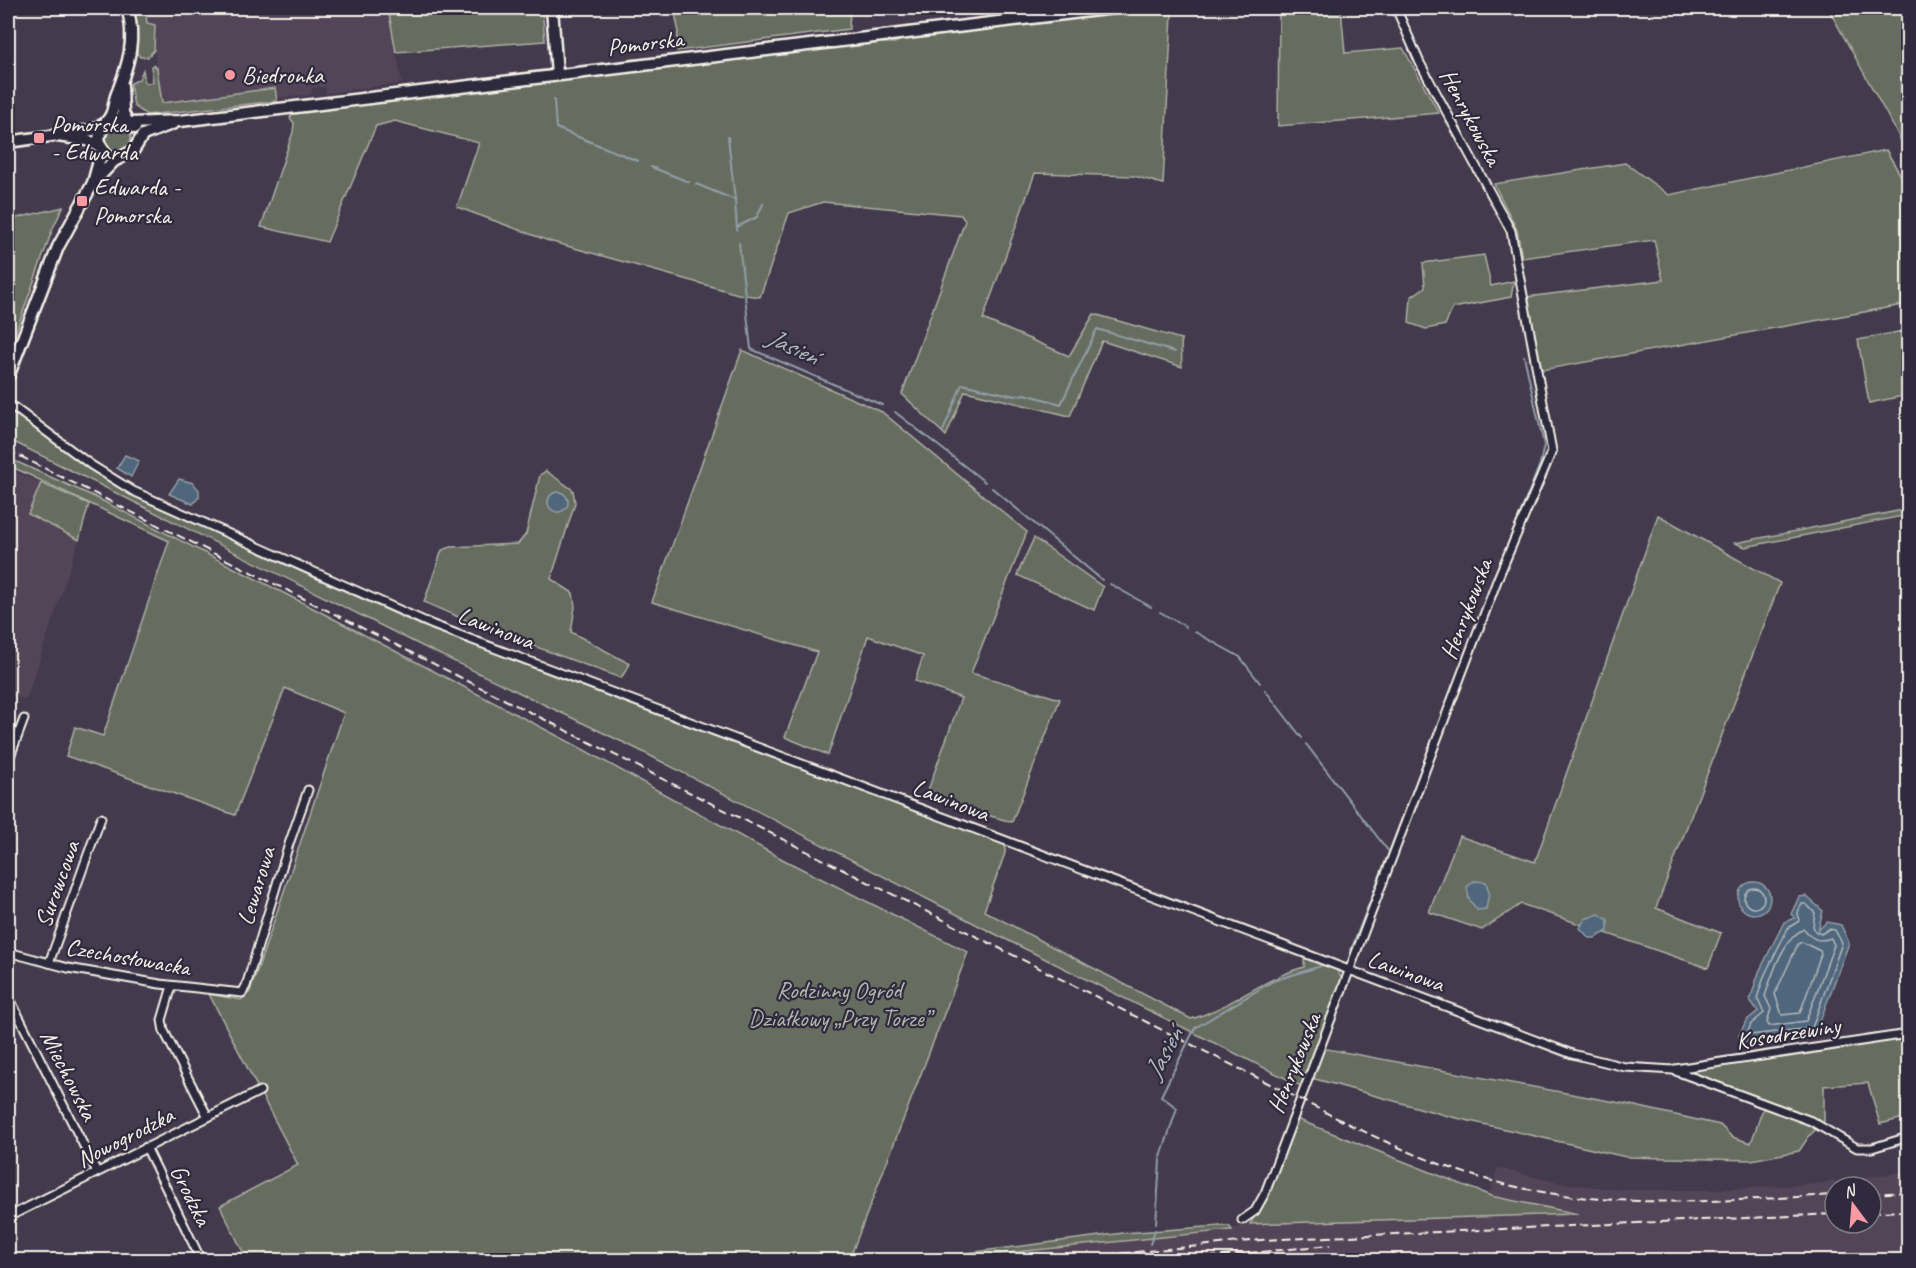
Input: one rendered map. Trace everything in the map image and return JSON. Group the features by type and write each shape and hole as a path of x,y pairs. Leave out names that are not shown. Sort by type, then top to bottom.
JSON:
{"street":[{"path":"93,183 100,148 98,137 111,116 122,86 133,41 127,8"},
{"path":"552,8 557,74"},
{"name":"Pomorska","path":"129,122 180,121 1114,8"},
{"name":"Henrykowska","path":"1242,1220 1255,1211 1265,1193 1296,1106 1351,971 1498,578 1552,451 1511,231 1420,63 1396,8"},
{"path":"8,377 58,247 93,183 110,165 129,154 137,144 137,135 123,113 122,86"},
{"path":"8,142 56,136 69,131 93,130 114,119 129,122"},
{"name":"Pomorska","path":"137,144 143,135 180,121"},
{"path":"56,136 87,140 108,156 121,158"},
{"name":"Lawinowa","path":"8,403 91,465 133,491 415,618 1572,1054 1624,1067 1673,1070 1811,1121 1857,1148 1872,1148 1908,1137"},
{"path":"8,762 24,719"},
{"name":"Lewarowa","path":"242,993 308,790"},
{"name":"Surowcowa","path":"49,963 101,818"},
{"name":"Czechosłowacka","path":"8,952 49,963 172,986 242,993"},
{"path":"172,986 162,1020 164,1031 208,1117"},
{"name":"Miechowska","path":"8,995 96,1172"},
{"name":"Kosodrzewiny","path":"1673,1070 1908,1034"},
{"name":"Nowogrodzka","path":"8,1217 260,1091"},
{"name":"Grodzka","path":"146,1146 201,1260"}],"shaded area":[{"path":"145,8 388,8 402,83 327,93 325,87 313,88 310,95 276,98 275,88 161,103 154,47 155,25 147,23"},
{"path":"8,469 41,483 28,514 79,540 26,700 8,693"},
{"path":"1498,1168 1559,1183 1624,1190 1711,1190 1823,1183 1823,1235 1883,1235 1883,1175 1879,1175 1908,1171 1908,1260 960,1260 1007,1253 1220,1232 1250,1224 1575,1214 1489,1195"}],"green space":[{"path":"132,8 145,8 147,23 155,25 154,50 148,57 140,57 137,53 136,26"},
{"path":"388,8 542,8 545,41 396,52"},
{"path":"674,8 850,8 849,29 677,51 678,28"},
{"path":"1160,8 1172,14 1163,184 1134,176 1035,173 983,319 1069,356 1094,314 1181,339 1182,367 1102,341 1070,416 965,391 946,436 902,394 965,221 961,215 823,202 789,213 760,297 738,294 549,241 457,207 479,143 395,121 376,126 327,242 261,227 293,132 294,123 290,118 293,113 857,42 894,43 909,37"},
{"path":"1279,8 1341,8 1345,53 1403,48 1439,113 1278,126"},
{"path":"1828,8 1908,8 1908,153"},
{"path":"154,65 157,68 162,103 275,88 277,101 147,115 134,106 130,84 139,79 143,70 145,83 153,82 151,66"},
{"path":"118,125 127,129 131,138 127,147 118,151 109,147 105,138 109,129"},
{"path":"1886,150 1908,188 1908,304 1542,370 1527,297 1663,280 1654,240 1522,258 1517,230 1494,184 1625,163 1669,195"},
{"path":"63,207 53,228 8,354 8,220"},
{"path":"1484,255 1491,286 1514,281 1511,297 1453,308 1445,325 1426,329 1409,323 1411,297 1425,287 1423,263"},
{"path":"1908,330 1908,395 1869,403 1858,340"},
{"path":"742,350 882,412 1027,532 971,673 1060,699 1012,822 973,811 927,793 961,698 915,681 923,656 868,636 828,755 785,737 817,652 652,602"},
{"path":"8,413 20,417 93,471 149,503 420,625 1005,845 1005,853 984,911 1191,1019 1304,967 1304,958 1337,970 1343,981 1316,1047 1626,1104 1720,1125 1732,1137 1751,1143 1765,1103 1673,1070 1908,1034 1908,1117 1880,1124 1868,1083 1824,1086 1824,1122 1810,1135 1799,1151 1751,1160 1626,1157 1448,1116 1308,1077 1303,1087 991,932 637,749 422,646 8,439"},
{"name":"Rodzinny Ogród Działkowy „Przy Torze”","path":"8,458 95,497 307,605 575,745 784,860 968,952 849,1260 247,1260 220,1206 298,1165 209,994 241,1000 250,992 344,713 285,688 235,815 66,756 75,727 103,736 169,541 8,465"},
{"path":"546,471 573,490 575,503 551,579 573,593 575,607 571,632 630,664 621,678 479,626 424,602 442,550 451,547 518,544 526,534 540,475"},
{"path":"41,483 89,504 79,540 28,514"},
{"path":"1908,509 1908,515 1745,547 1735,543"},
{"path":"1658,515 1780,583 1656,908 1721,933 1708,968 1521,904 1482,930 1429,912 1459,836 1535,862"},
{"path":"1034,538 1103,587 1094,610 1017,575"},
{"path":"1294,1118 1491,1196 1578,1214 1250,1224 1268,1194"},
{"path":"1229,1226 1232,1230 1007,1253 960,1260 913,1260 1123,1233"}],"water":[{"path":"125,455 139,461 131,477 117,468"},
{"path":"179,479 193,483 199,490 199,497 193,504 169,494"},
{"path":"558,492 565,495 568,502 565,509 558,512 551,509 548,502 551,495"},
{"path":"1474,881 1486,882 1489,893 1486,909 1477,910 1469,899 1467,887"},
{"path":"1754,882 1765,887 1770,898 1765,909 1754,914 1743,909 1738,898 1743,887"},
{"path":"1806,896 1823,911 1818,930 1827,922 1841,925 1849,943 1815,1035 1744,1042 1739,1036 1746,1021 1758,1011 1750,1000 1759,972 1784,922 1795,918 1791,914 1799,897"},
{"path":"1599,914 1608,920 1608,931 1595,938 1589,938 1580,928 1585,919"}],"waterway":[{"name":"Jasień","path":"554,100 556,128 638,161"},
{"path":"728,137 735,200"},
{"name":"Jasień","path":"651,167 689,182"},
{"name":"Jasień","path":"696,184 735,200 737,230"},
{"path":"737,227 757,217 763,204"},
{"name":"Jasień","path":"739,243 751,349 882,405"},
{"path":"943,431 962,384 1015,396 1025,394 1061,404 1097,329 1175,352"},
{"path":"1510,539 1540,464 1544,445 1524,356"},
{"name":"Jasień","path":"895,412 985,482"},
{"name":"Jasień","path":"992,488 1102,580"},
{"path":"1497,572 1505,552"},
{"name":"Jasień","path":"1110,584 1151,607"},
{"path":"1389,852 1483,608"},
{"name":"Jasień","path":"1160,612 1186,627"},
{"name":"Jasień","path":"1195,632 1240,657 1260,683"},
{"name":"Jasień","path":"1265,690 1302,738"},
{"name":"Jasień","path":"1306,744 1389,852 1351,950"},
{"name":"Jasień","path":"1156,1224 1160,1160 1177,1108 1161,1096 1195,1028 1273,981 1321,966"},
{"path":"1150,1244 1155,1230"}],"railway":[{"path":"8,450 1329,1114 1417,1155 1478,1177 1522,1188 1611,1200 1700,1201 1823,1196"},
{"path":"1883,1193 1908,1192"},
{"path":"1883,1212 1908,1211"},
{"path":"1054,1260 1261,1240 1823,1215"},
{"path":"1181,1260 1330,1245"}],"place":[{"name":"Biedronka","path":"230,75"},
{"name":"Pomorska - Edwarda","path":"39,138"},
{"name":"Edwarda - Pomorska","path":"82,201"}]}
